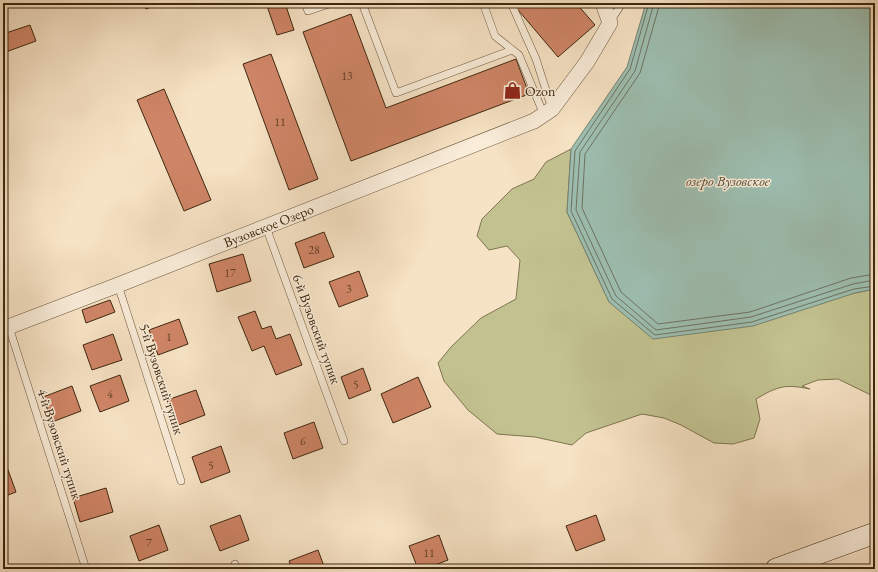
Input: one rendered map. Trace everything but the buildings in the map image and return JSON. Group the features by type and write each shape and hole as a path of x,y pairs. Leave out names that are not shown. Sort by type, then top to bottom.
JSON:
{"main road":[{"path":"776,569 875,533"},
{"path":"787,569 875,537"}],"street":[{"path":"543,115 587,62 610,23 603,3"},
{"name":"Вузовское Озеро","path":"6,328 266,227 543,115"}],"lane":[{"path":"306,3 308,11 332,3"},
{"path":"362,3 396,93 512,50"},
{"path":"483,3 495,36 519,55 543,115"},
{"path":"512,3 536,59 543,115"},
{"path":"610,23 622,3"},
{"name":"6-й Вузовский тупик","path":"266,227 344,441"},
{"name":"5-й Вузовский тупик","path":"118,285 181,480"},
{"name":"4-й Вузовский тупик","path":"6,328 86,569"}],"green space":[{"path":"571,149 567,212 609,302 855,293 875,289 875,397 838,379 818,380 802,386 810,389 782,387 770,391 756,399 760,419 754,438 733,444 714,443 681,425 664,418 642,414 586,433 572,445 535,437 497,434 468,410 444,381 438,363 451,347 481,318 516,299 520,260 507,246 489,250 477,236 482,219 512,189 534,179 546,162"}],"water":[{"name":"озеро Вузовское","path":"646,3 875,3 875,289 855,293 753,326 653,339 609,302 567,212 571,149 627,67"}],"place":[{"name":"Ozon","path":"512,91"}]}
